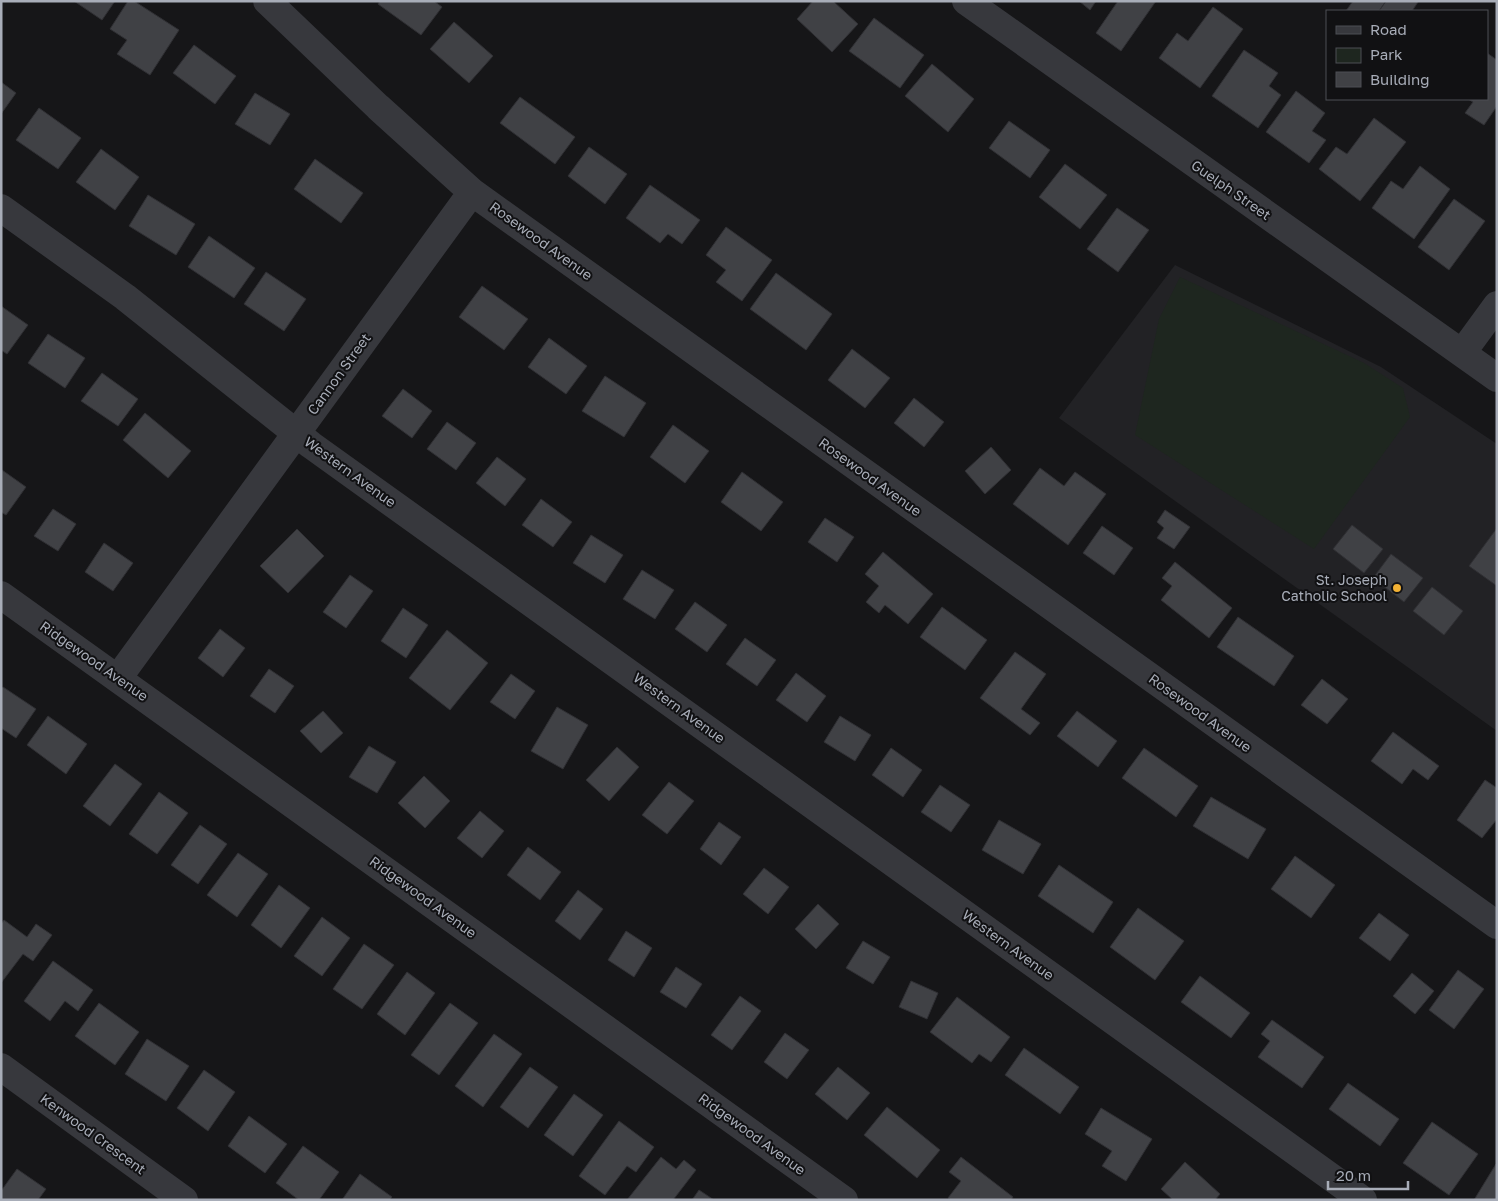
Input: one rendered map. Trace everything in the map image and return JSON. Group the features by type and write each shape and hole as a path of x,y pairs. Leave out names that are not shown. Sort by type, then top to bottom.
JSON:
{"street":[{"name":"Rosewood Avenue","path":"267,1 378,108 472,192 1497,925"},
{"name":"Guelph Street","path":"966,1 1497,378"},
{"name":"Cannon Street","path":"118,678 472,192"},
{"name":"Western Avenue","path":"1,208 125,297 296,434 1363,1200"},
{"path":"1462,353 1497,305"},
{"name":"Ridgewood Avenue","path":"1,596 844,1200"},
{"name":"Kenwood Crescent","path":"1,1067 184,1200"}],"shaded area":[{"name":"St. Joseph Catholic School","path":"1175,265 1381,367 1497,444 1497,731 1059,418"}],"green space":[{"path":"1180,277 1364,363 1403,388 1410,417 1314,549 1135,435 1159,319"}],"building":[{"path":"74,1 115,1 102,20"},
{"path":"128,1 134,1 179,30 150,75 117,54 127,40 110,29"},
{"path":"380,1 434,1 442,7 421,35 378,4"},
{"path":"813,1 833,1 858,24 832,52 797,19"},
{"path":"1079,1 1096,1 1090,10"},
{"path":"1118,1 1156,1 1121,51 1096,33"},
{"path":"1353,1 1386,1 1380,10 1347,10"},
{"path":"1386,1 1418,2 1413,10 1380,10"},
{"path":"1213,7 1243,29 1200,88 1159,58 1177,33 1188,41"},
{"path":"874,18 924,55 900,88 849,51"},
{"path":"454,22 493,56 469,83 430,49"},
{"path":"194,45 236,76 215,104 173,73"},
{"path":"1244,50 1278,73 1269,86 1281,95 1258,128 1212,96"},
{"path":"1488,54 1497,60 1497,106 1484,125 1465,113 1473,102 1470,100 1488,100"},
{"path":"932,64 974,99 948,132 905,96"},
{"path":"1,82 16,93 1,114"},
{"path":"1296,91 1325,113 1312,131 1326,140 1309,163 1266,132"},
{"path":"255,93 290,114 270,145 235,124"},
{"path":"520,97 575,137 555,164 500,123"},
{"path":"39,108 81,138 58,169 16,140"},
{"path":"1374,118 1406,142 1360,201 1319,169 1336,147 1347,154"},
{"path":"1009,121 1050,150 1030,178 989,148"},
{"path":"589,147 627,174 605,204 568,176"},
{"path":"101,149 139,177 115,210 76,182"},
{"path":"315,159 363,193 341,223 294,189"},
{"path":"1065,164 1107,195 1080,229 1039,197"},
{"path":"1420,166 1450,189 1414,239 1372,208 1391,181 1403,189"},
{"path":"650,185 700,220 682,244 668,234 660,243 626,218"},
{"path":"148,195 195,224 176,255 129,226"},
{"path":"1454,199 1485,221 1449,270 1418,247"},
{"path":"1117,208 1149,230 1118,272 1087,249"},
{"path":"726,227 772,260 742,301 716,282 726,270 706,255"},
{"path":"209,236 255,268 234,298 188,267"},
{"path":"266,272 306,299 284,331 244,304"},
{"path":"776,273 832,314 806,350 750,309"},
{"path":"482,286 528,319 504,350 459,317"},
{"path":"1,306 28,325 7,354 1,350"},
{"path":"48,334 85,358 65,388 28,363"},
{"path":"549,338 587,366 566,394 528,367"},
{"path":"852,349 890,378 865,408 828,380"},
{"path":"102,373 138,399 118,426 81,401"},
{"path":"605,376 646,403 624,437 582,411"},
{"path":"403,389 432,411 412,438 382,416"},
{"path":"914,398 944,422 924,447 894,423"},
{"path":"145,413 191,451 168,478 123,440"},
{"path":"447,422 476,443 456,470 427,449"},
{"path":"673,425 709,451 685,483 650,457"},
{"path":"991,447 1011,470 985,494 965,471"},
{"path":"497,457 526,479 505,506 476,483"},
{"path":"1040,468 1064,486 1075,472 1106,494 1068,545 1013,504"},
{"path":"2,470 26,487 6,515 1,512"},
{"path":"742,472 783,502 761,531 721,502"},
{"path":"541,499 572,522 553,547 522,525"},
{"path":"53,509 76,524 58,551 34,536"},
{"path":"1165,510 1190,527 1174,549 1157,538 1164,528 1157,522"},
{"path":"825,518 854,537 837,562 808,542"},
{"path":"1352,525 1383,549 1364,573 1333,549"},
{"path":"1102,526 1133,548 1114,575 1083,553"},
{"path":"1497,528 1497,586 1469,566"},
{"path":"297,529 324,556 288,593 260,566"},
{"path":"591,535 623,555 605,583 573,563"},
{"path":"104,543 133,563 113,591 85,572"},
{"path":"883,552 933,594 908,624 885,605 879,613 866,602 879,586 865,574"},
{"path":"1391,554 1423,578 1404,602 1373,578"},
{"path":"1175,562 1232,608 1209,638 1161,600 1172,586 1162,578"},
{"path":"642,570 674,590 655,619 623,599"},
{"path":"350,575 373,591 346,628 323,612"},
{"path":"1432,587 1463,611 1444,635 1413,611"},
{"path":"695,602 727,625 707,652 675,629"},
{"path":"942,607 987,640 965,670 920,637"},
{"path":"403,608 428,625 406,658 381,641"},
{"path":"1238,617 1294,656 1274,686 1217,647"},
{"path":"220,629 245,648 223,677 198,658"},
{"path":"447,630 488,663 450,710 409,678"},
{"path":"745,638 776,660 757,686 726,664"},
{"path":"1015,652 1046,674 1021,709 1040,723 1030,735 980,698"},
{"path":"269,669 294,686 275,713 250,696"},
{"path":"796,673 826,696 807,722 776,700"},
{"path":"511,674 535,691 515,719 490,702"},
{"path":"1322,679 1348,699 1327,724 1301,705"},
{"path":"3,687 36,709 16,738 1,728 1,689"},
{"path":"557,707 588,725 563,769 531,751"},
{"path":"323,711 343,733 321,753 300,731"},
{"path":"1077,711 1117,741 1098,767 1057,736"},
{"path":"48,716 87,744 66,774 27,745"},
{"path":"840,716 871,735 855,761 824,742"},
{"path":"1393,732 1439,766 1428,780 1413,769 1402,784 1371,761"},
{"path":"369,746 396,762 377,793 349,777"},
{"path":"617,747 639,767 609,801 586,780"},
{"path":"891,748 922,770 903,797 872,775"},
{"path":"1144,748 1198,786 1176,817 1122,778"},
{"path":"115,764 142,784 110,826 83,806"},
{"path":"424,776 450,801 425,828 398,803"},
{"path":"1485,780 1497,788 1497,819 1482,838 1457,820"},
{"path":"669,782 694,801 667,834 642,815"},
{"path":"940,785 970,805 951,832 921,812"},
{"path":"159,792 188,813 157,854 129,834"},
{"path":"1211,797 1266,829 1248,859 1193,826"},
{"path":"480,811 504,831 482,858 457,838"},
{"path":"999,820 1041,844 1023,874 982,850"},
{"path":"719,822 741,837 721,865 700,849"},
{"path":"200,825 227,844 198,884 171,865"},
{"path":"528,847 561,872 540,900 507,875"},
{"path":"238,853 268,874 237,917 207,895"},
{"path":"1295,856 1335,885 1311,918 1271,889"},
{"path":"1059,865 1113,902 1093,933 1038,896"},
{"path":"764,868 789,887 768,914 743,894"},
{"path":"279,885 310,908 281,948 251,925"},
{"path":"578,890 603,909 580,940 555,921"},
{"path":"818,904 839,924 816,949 795,929"},
{"path":"1138,908 1184,941 1155,980 1110,947"},
{"path":"1379,913 1409,935 1390,961 1359,938"},
{"path":"322,917 350,938 322,976 294,956"},
{"path":"4,920 27,937 36,924 52,935 33,961 23,954 1,983 1,924"},
{"path":"626,931 652,948 634,977 608,960"},
{"path":"863,941 890,957 873,984 846,968"},
{"path":"364,944 394,965 362,1009 333,989"},
{"path":"53,961 93,990 78,1011 65,1001 50,1021 24,1001"},
{"path":"676,967 702,984 686,1008 660,992"},
{"path":"1458,970 1484,989 1454,1029 1429,1010"},
{"path":"407,972 435,993 405,1035 377,1014"},
{"path":"1412,973 1434,991 1415,1014 1393,996"},
{"path":"1200,976 1250,1013 1231,1038 1181,1002"},
{"path":"911,981 938,993 927,1019 899,1007"},
{"path":"740,996 761,1011 732,1050 711,1035"},
{"path":"957,997 1010,1037 991,1062 979,1054 972,1063 930,1032"},
{"path":"99,1003 139,1032 115,1065 75,1036"},
{"path":"450,1003 478,1023 439,1075 411,1055"},
{"path":"1272,1020 1324,1057 1302,1088 1258,1057 1270,1041 1261,1034"},
{"path":"785,1033 809,1050 787,1079 764,1062"},
{"path":"494,1034 522,1054 483,1107 455,1086"},
{"path":"147,1039 189,1066 166,1101 125,1074"},
{"path":"1024,1048 1079,1087 1060,1114 1005,1075"},
{"path":"530,1067 558,1087 528,1128 500,1107"},
{"path":"838,1067 870,1093 847,1120 815,1094"},
{"path":"204,1070 235,1092 208,1131 177,1108"},
{"path":"1348,1083 1399,1119 1380,1146 1329,1109"},
{"path":"574,1094 603,1115 573,1156 544,1135"},
{"path":"887,1107 940,1150 917,1178 864,1135"},
{"path":"1101,1108 1152,1139 1126,1181 1102,1166 1112,1151 1085,1134"},
{"path":"249,1116 287,1144 265,1173 228,1146"},
{"path":"619,1121 654,1147 636,1172 627,1166 605,1195 579,1176"},
{"path":"1432,1122 1478,1154 1449,1195 1403,1163"},
{"path":"303,1146 339,1172 319,1200 299,1200 276,1183"},
{"path":"661,1157 676,1169 684,1160 696,1170 673,1200 627,1200"},
{"path":"961,1157 1013,1197 1011,1200 951,1200 948,1198 961,1181 949,1172"},
{"path":"1185,1162 1220,1194 1215,1200 1173,1200 1161,1189"},
{"path":"1496,1164 1497,1200 1474,1200"},
{"path":"17,1169 46,1189 38,1200 1,1200 1,1191"},
{"path":"360,1174 392,1197 389,1200 342,1200"},
{"path":"699,1190 714,1200 692,1200"}],"place":[{"name":"St. Joseph Catholic School","path":"1397,588"}]}
